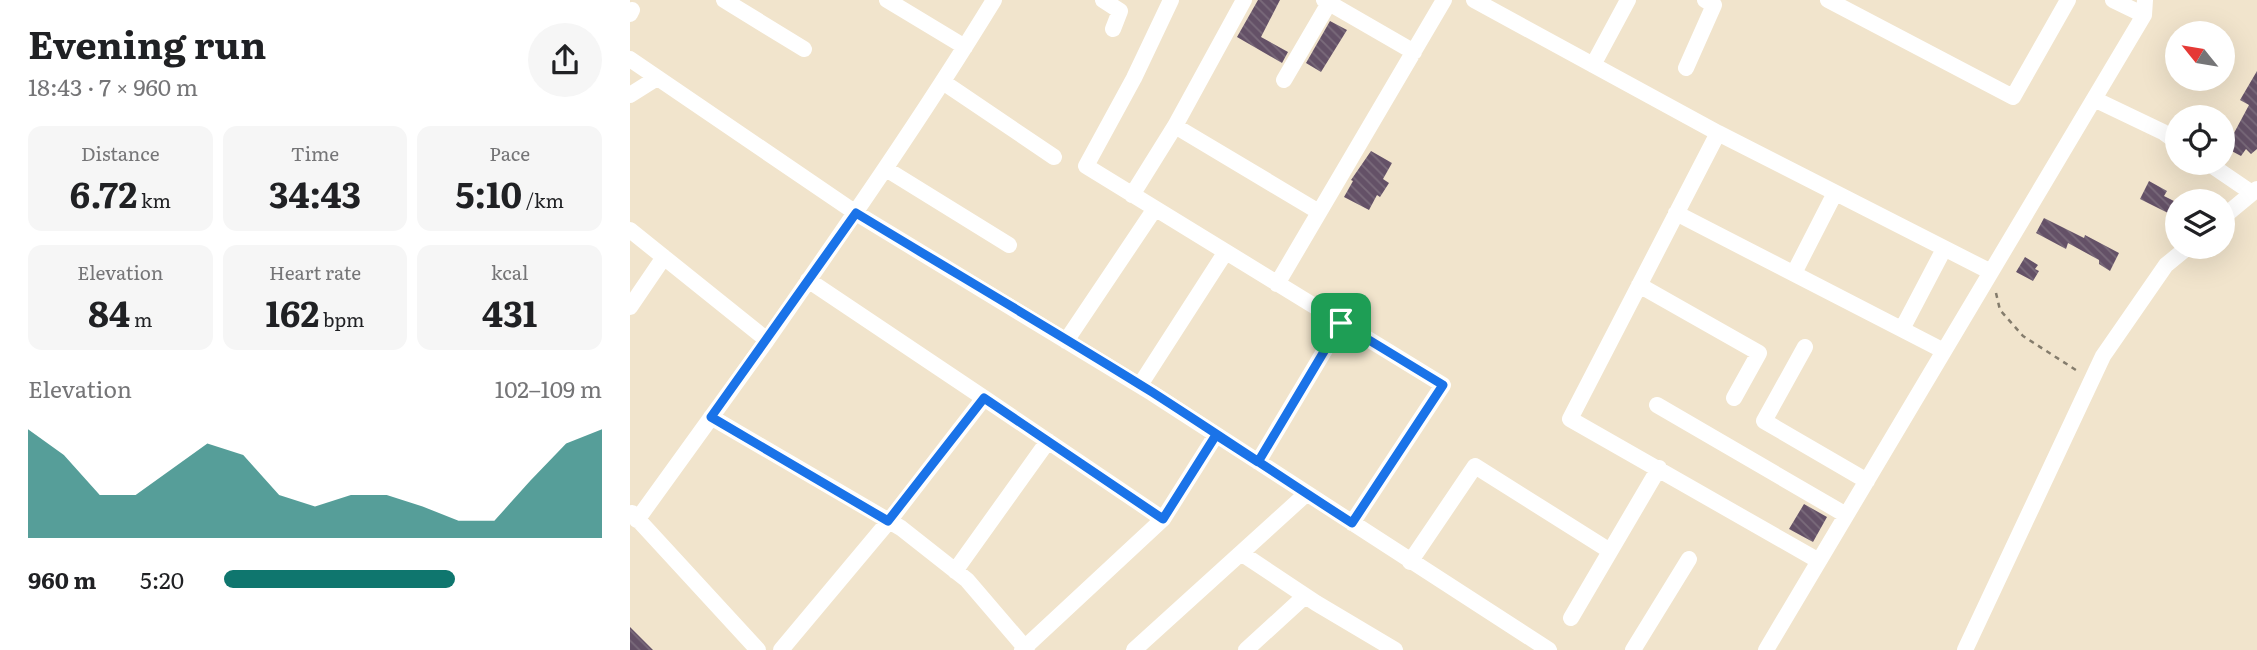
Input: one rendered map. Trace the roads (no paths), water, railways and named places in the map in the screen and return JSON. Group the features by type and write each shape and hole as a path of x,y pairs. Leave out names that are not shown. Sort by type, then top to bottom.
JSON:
{"street":[{"path":"724,0 804,49"},
{"path":"887,0 965,47"},
{"path":"758,650 634,516 711,417 856,213 994,0"},
{"path":"1103,0 1120,11 1113,30"},
{"path":"1171,0 1134,78 1086,166 1443,385 1352,523"},
{"path":"1132,195 1175,126 1244,0"},
{"path":"1277,284 1444,0"},
{"path":"1474,0 1718,133 1991,272"},
{"path":"1593,65 1628,0"},
{"path":"1686,68 1714,5 1705,0"},
{"path":"1828,0 2013,97 2068,0"},
{"path":"1766,650 2094,99 2145,7 2113,0"},
{"path":"1284,80 1327,1 1414,52"},
{"path":"630,59 856,213 1140,385 1543,649"},
{"path":"630,95 657,78"},
{"path":"943,82 1054,157"},
{"path":"2094,99 2165,133"},
{"path":"1175,126 1319,212"},
{"path":"1718,133 1570,419 1819,561"},
{"path":"886,169 1009,245"},
{"path":"2228,175 2255,191 2235,207"},
{"path":"1794,274 1835,193"},
{"path":"1066,341 1154,210"},
{"path":"1676,213 1944,351"},
{"path":"630,230 767,340"},
{"path":"1902,329 1944,249"},
{"path":"1140,385 1225,253"},
{"path":"630,307 663,257"},
{"path":"1965,650 2103,356 2166,265 2173,259"},
{"path":"808,281 1163,519"},
{"path":"1639,285 1759,353 1734,398"},
{"path":"1258,462 1341,323"},
{"path":"1805,347 1764,421 1867,481"},
{"path":"781,650 888,521 984,398"},
{"path":"1657,405 1846,515"},
{"path":"711,417 888,521 967,580 1025,649 1163,519 1216,435"},
{"path":"955,571 1048,441"},
{"path":"1410,562 1475,466 1610,551"},
{"path":"1571,618 1659,468"},
{"path":"1134,650 1306,494"},
{"path":"1241,553 1305,596 1395,650"},
{"path":"1633,650 1689,559"},
{"path":"1246,650 1305,596"}]}
